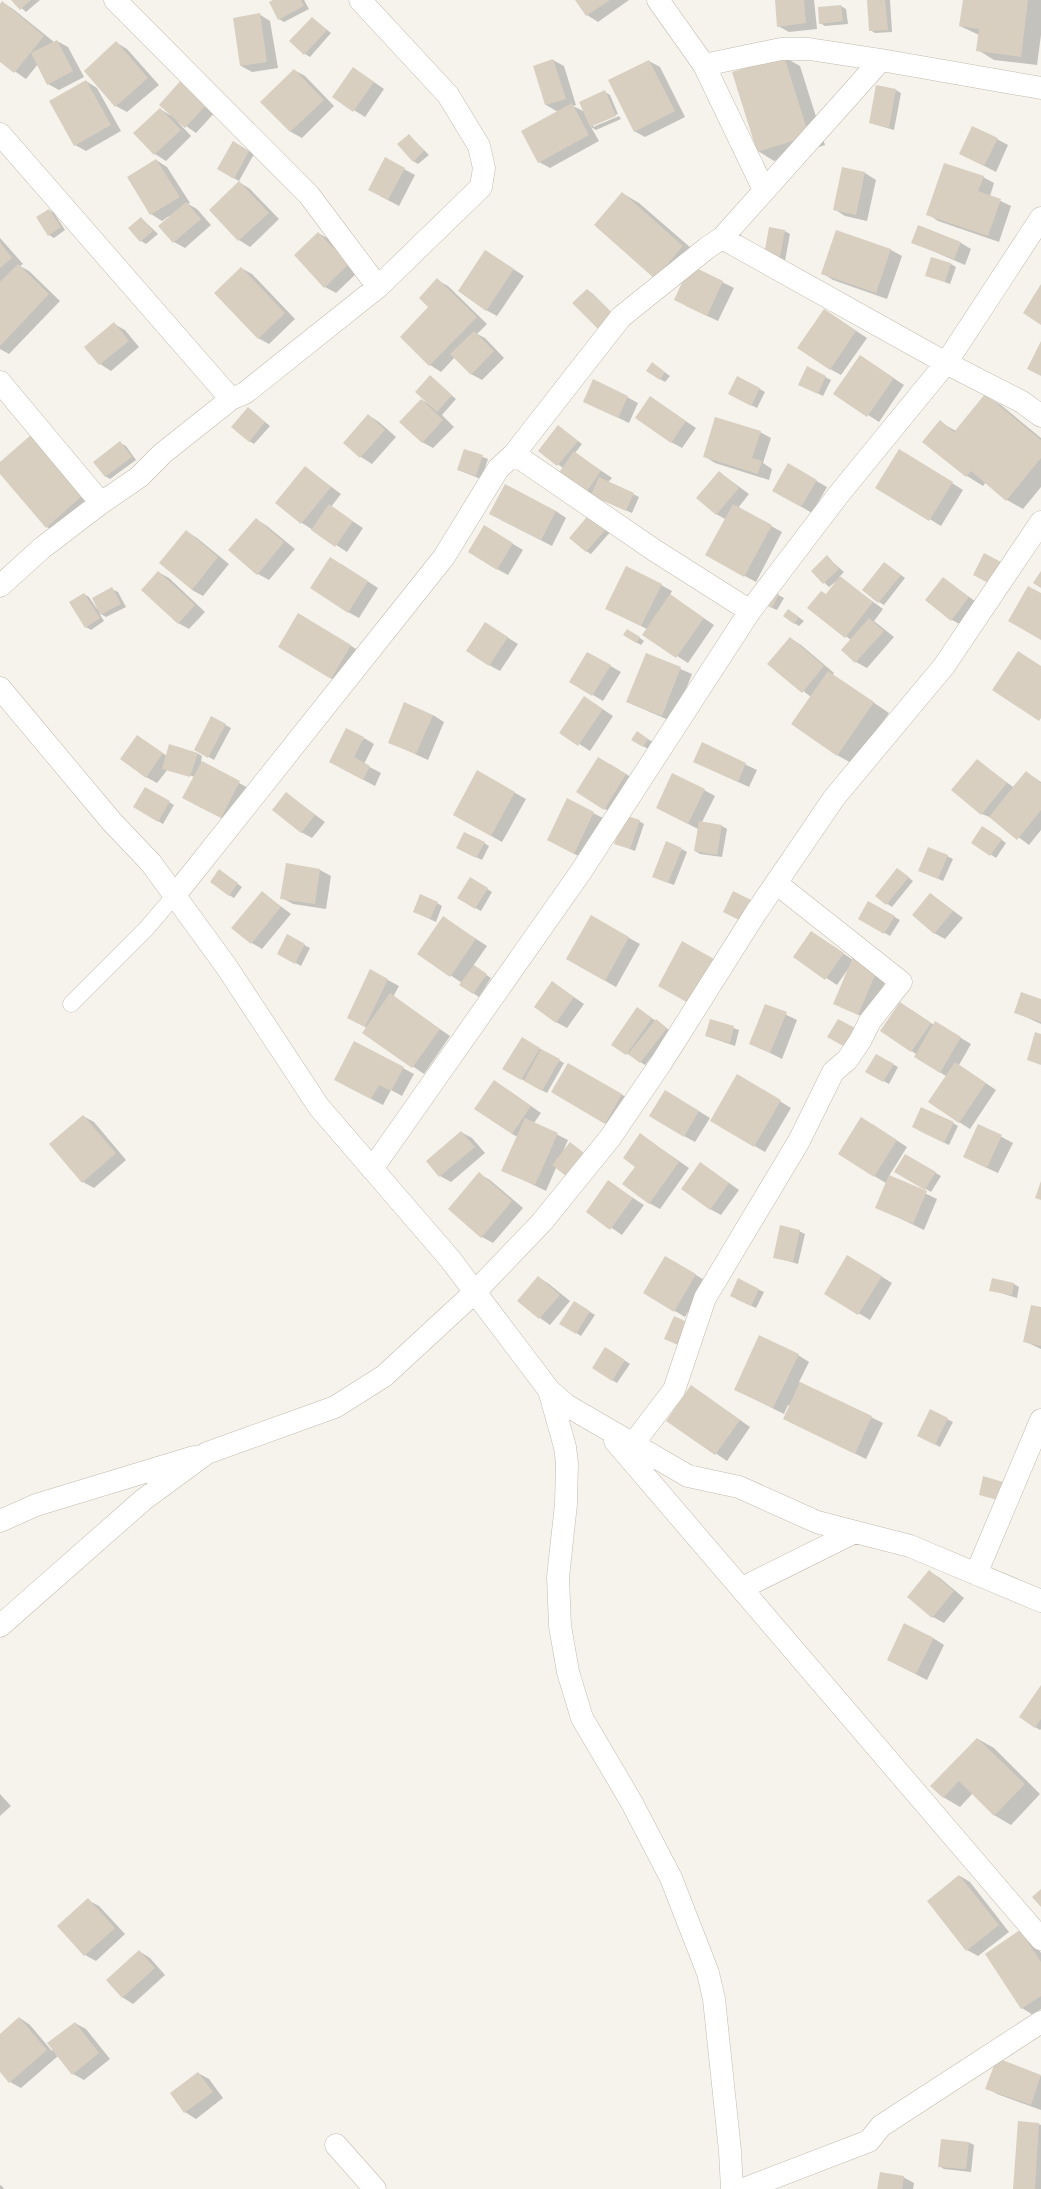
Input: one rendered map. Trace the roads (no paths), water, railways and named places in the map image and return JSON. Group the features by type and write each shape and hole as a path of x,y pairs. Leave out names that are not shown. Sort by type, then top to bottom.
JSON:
{"street":[{"path":"116,0 309,195 378,287"},
{"path":"0,586 42,548 101,503 139,477 163,453 231,398 245,394 378,287 481,187 484,168 478,146 448,95 360,0"},
{"path":"658,0 704,65 764,190"},
{"path":"704,65 781,49 809,49 882,60 1041,88"},
{"path":"175,895 444,557 498,468 514,454 622,317 695,257 722,238 882,60"},
{"path":"0,134 231,398"},
{"path":"372,1170 580,873 750,611 839,494 946,363 1041,218"},
{"path":"722,238 946,363 1022,402 1041,416"},
{"path":"0,382 101,503"},
{"path":"514,454 654,550 750,611"},
{"path":"0,1521 36,1505 207,1453 335,1407 384,1376 475,1292 542,1222 610,1138 661,1063 776,883 834,798 944,666 1041,522"},
{"path":"0,688 112,822 151,863 226,966 319,1107 450,1259 549,1390 566,1405 688,1476 739,1487 817,1522 910,1546 1041,1601"},
{"path":"633,1444 674,1390 705,1298 800,1141 833,1072 847,1060 860,1041 870,1021 901,982 776,883"},
{"path":"549,1390 565,1447 567,1463 566,1504 558,1577 560,1626 568,1672 582,1718 632,1803 671,1878 708,1973 716,2022 730,2151 732,2189"},
{"path":"976,1574 1041,1420"},
{"path":"603,1426 1041,1939"},
{"path":"0,1626 142,1500 207,1453"},
{"path":"742,1588 855,1532"},
{"path":"744,2189 869,2142 881,2126 1041,2022"},
{"path":"336,2145 375,2189"}],"lane":[{"path":"72,1004 146,929 175,895"}]}
